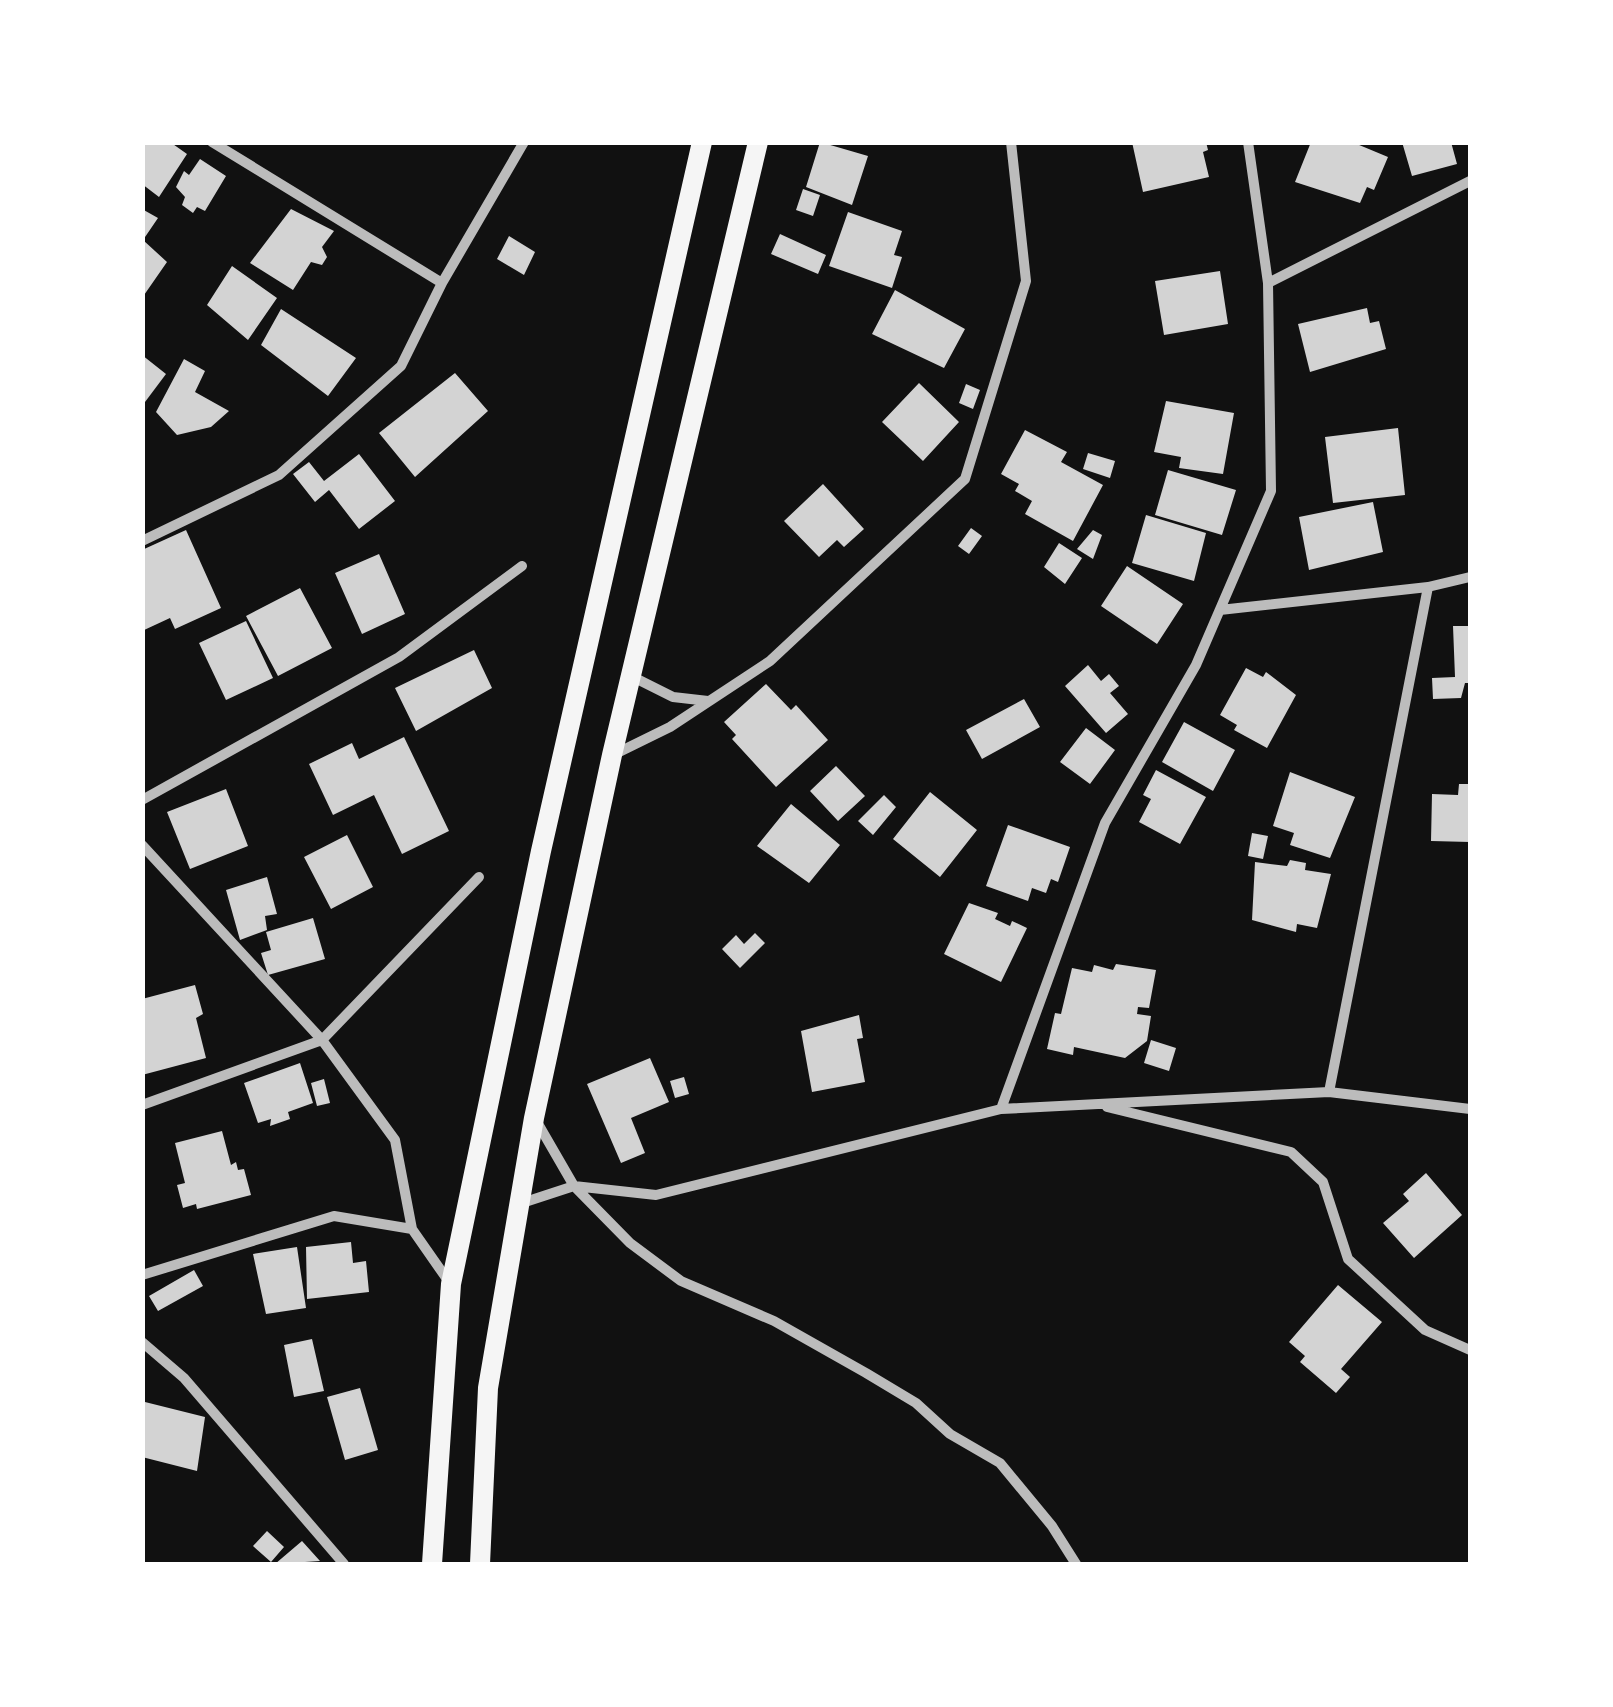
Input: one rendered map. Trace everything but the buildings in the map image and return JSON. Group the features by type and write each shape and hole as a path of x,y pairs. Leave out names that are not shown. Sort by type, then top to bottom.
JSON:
{"main road":[{"path":"432,1564 451,1284 542,851 702,142"},
{"path":"480,1564 488,1388 534,1118 612,755 758,142"}],"street":[{"path":"212,142 442,284"},
{"path":"142,541 279,475 401,366 442,284 524,142"},
{"path":"612,755 670,727 770,661 965,479 1026,281 1011,142"},
{"path":"1000,1109 1105,822 1196,665 1271,491 1268,283 1248,142"},
{"path":"1268,283 1470,181"},
{"path":"142,800 399,658 522,566"},
{"path":"1220,610 1428,587 1470,577"},
{"path":"1329,1092 1428,587"},
{"path":"631,676 673,698 708,701"},
{"path":"142,845 322,1040 395,1140 412,1229 451,1284"},
{"path":"142,1105 322,1040 480,877"},
{"path":"519,1204 574,1186 656,1195 1000,1109 1329,1092 1470,1109"},
{"path":"1096,1104 1290,1152 1323,1182 1348,1259 1425,1330 1470,1350"},
{"path":"534,1118 574,1186 630,1242 681,1281 774,1321 866,1373 916,1404 950,1434 1000,1464 1052,1526 1076,1564"},
{"path":"142,1276 334,1216 412,1229"},
{"path":"142,1342 184,1378 344,1564"}]}
